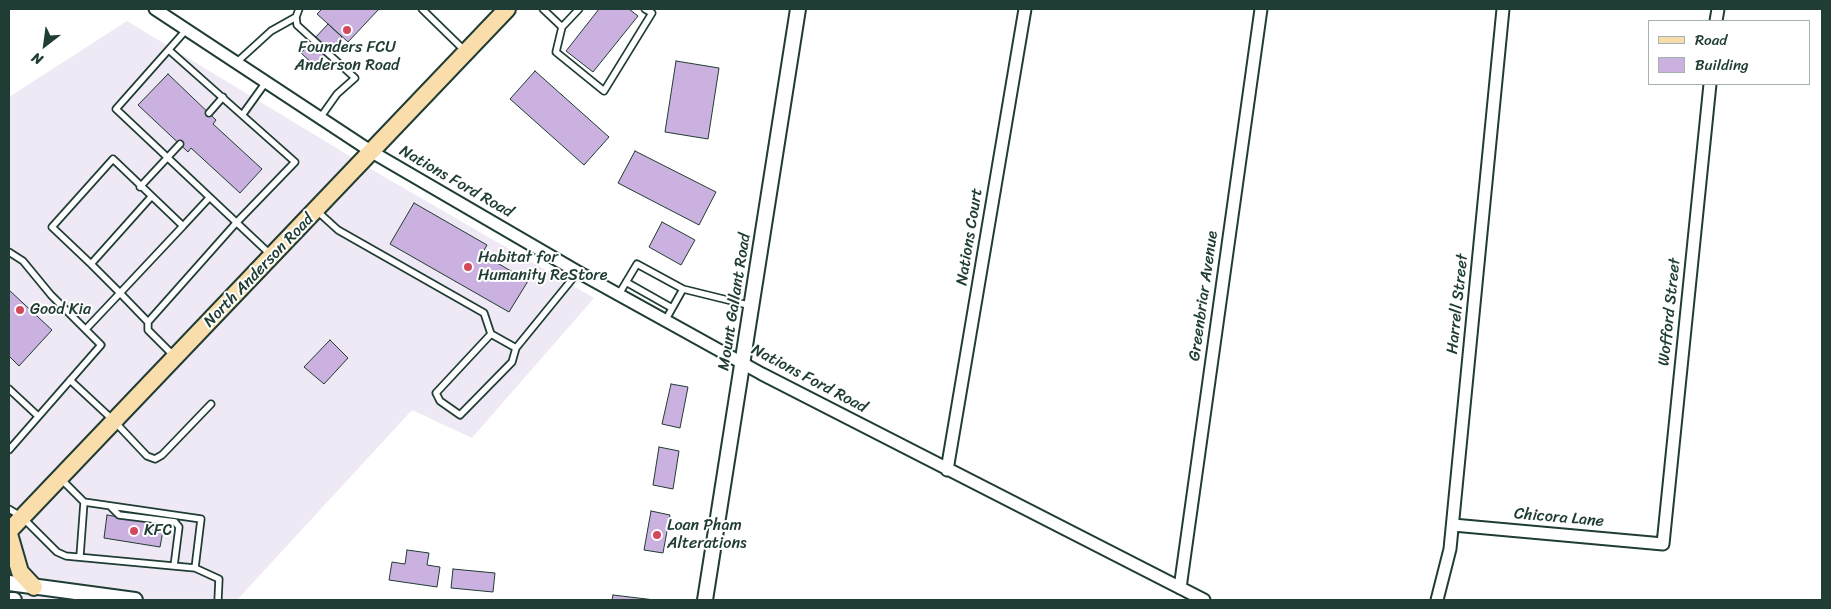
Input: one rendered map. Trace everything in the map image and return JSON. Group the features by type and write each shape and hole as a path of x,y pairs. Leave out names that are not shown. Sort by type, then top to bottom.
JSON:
{"main road":[{"name":"North Anderson Road","path":"9,532 15,513 60,478 507,9"},
{"path":"9,532 20,572 34,587"}],"street":[{"name":"Nations Ford Road","path":"156,9 372,152 578,272 743,363 1204,600"},
{"name":"Mount Gallant Road","path":"705,600 798,9"},
{"name":"Nations Court","path":"948,470 1025,9"},
{"name":"Greenbriar Avenue","path":"1180,588 1261,9"},
{"name":"Harrell Street","path":"1437,600 1450,549 1453,525 1503,9"},
{"name":"Wofford Street","path":"1663,544 1710,85"},
{"name":"Chicora Lane","path":"1453,525 1663,544"},
{"path":"9,583 135,600"},
{"path":"9,600 14,600"}],"lane":[{"path":"299,9 296,17 297,25 355,78 337,94 320,118"},
{"path":"422,9 466,52"},
{"path":"543,9 562,27"},
{"path":"579,9 562,27 556,52 604,91 652,14 645,9"},
{"path":"238,62 271,31 296,17"},
{"path":"187,29 170,51 116,109 167,159 273,256"},
{"path":"170,51 295,162 236,223 148,322 148,330 175,358"},
{"path":"243,114 266,82"},
{"path":"209,113 223,97"},
{"path":"140,187 180,144"},
{"path":"148,322 52,227 113,160 182,226"},
{"path":"91,264 151,197"},
{"path":"86,329 209,198"},
{"path":"316,210 338,230 375,249 484,313 492,334 516,348"},
{"path":"9,252 22,261 51,295 102,345 9,450"},
{"path":"619,294 637,264 683,289 752,306"},
{"path":"492,334 436,392 440,401 460,414 512,362 516,348 578,272"},
{"path":"626,282 672,308"},
{"path":"665,321 683,289"},
{"path":"70,380 114,421 147,456 155,458 162,455 211,404"},
{"path":"9,389 38,416"},
{"path":"60,478 84,502 201,519 196,568"},
{"path":"80,556 84,502"},
{"path":"110,506 118,515 175,522 179,527 174,566"},
{"path":"15,513 57,552 196,568 219,579 218,600"}],"shaded area":[{"path":"127,21 381,175 594,298 472,438 412,410 237,600 9,600 9,97"}],"building":[{"name":"Founders FCU Anderson Road","path":"322,9 379,9 348,42 317,14"},
{"path":"599,9 629,9 638,16 593,72 566,51"},
{"path":"328,24 342,37 315,66 301,53"},
{"path":"676,61 719,68 708,139 665,132"},
{"path":"535,71 609,137 584,165 510,99"},
{"path":"168,74 216,120 213,124 262,169 240,193 191,148 188,152 138,105"},
{"path":"635,151 716,192 699,225 618,183"},
{"name":"Habitat for Humanity ReStore","path":"414,203 487,245 482,254 528,281 509,312 390,244"},
{"path":"662,222 695,240 681,265 649,247"},
{"name":"Good Kia","path":"9,290 52,330 19,366 9,356"},
{"path":"330,340 348,358 324,384 304,367"},
{"path":"671,384 688,387 680,428 662,424"},
{"path":"659,447 679,451 673,489 653,485"},
{"path":"651,511 670,515 663,553 644,550"},
{"name":"KFC","path":"107,515 164,525 160,547 104,538"},
{"path":"407,550 429,553 427,565 440,567 437,587 389,580 392,562 405,564"},
{"path":"453,569 495,573 493,592 451,588"},
{"path":"613,595 655,600 612,600"}],"place":[{"name":"Founders FCU Anderson Road","path":"347,30"},
{"name":"Habitat for Humanity ReStore","path":"468,267"},
{"name":"Good Kia","path":"20,310"},
{"name":"KFC","path":"134,531"},
{"name":"Loan Pham Alterations","path":"657,535"}]}
